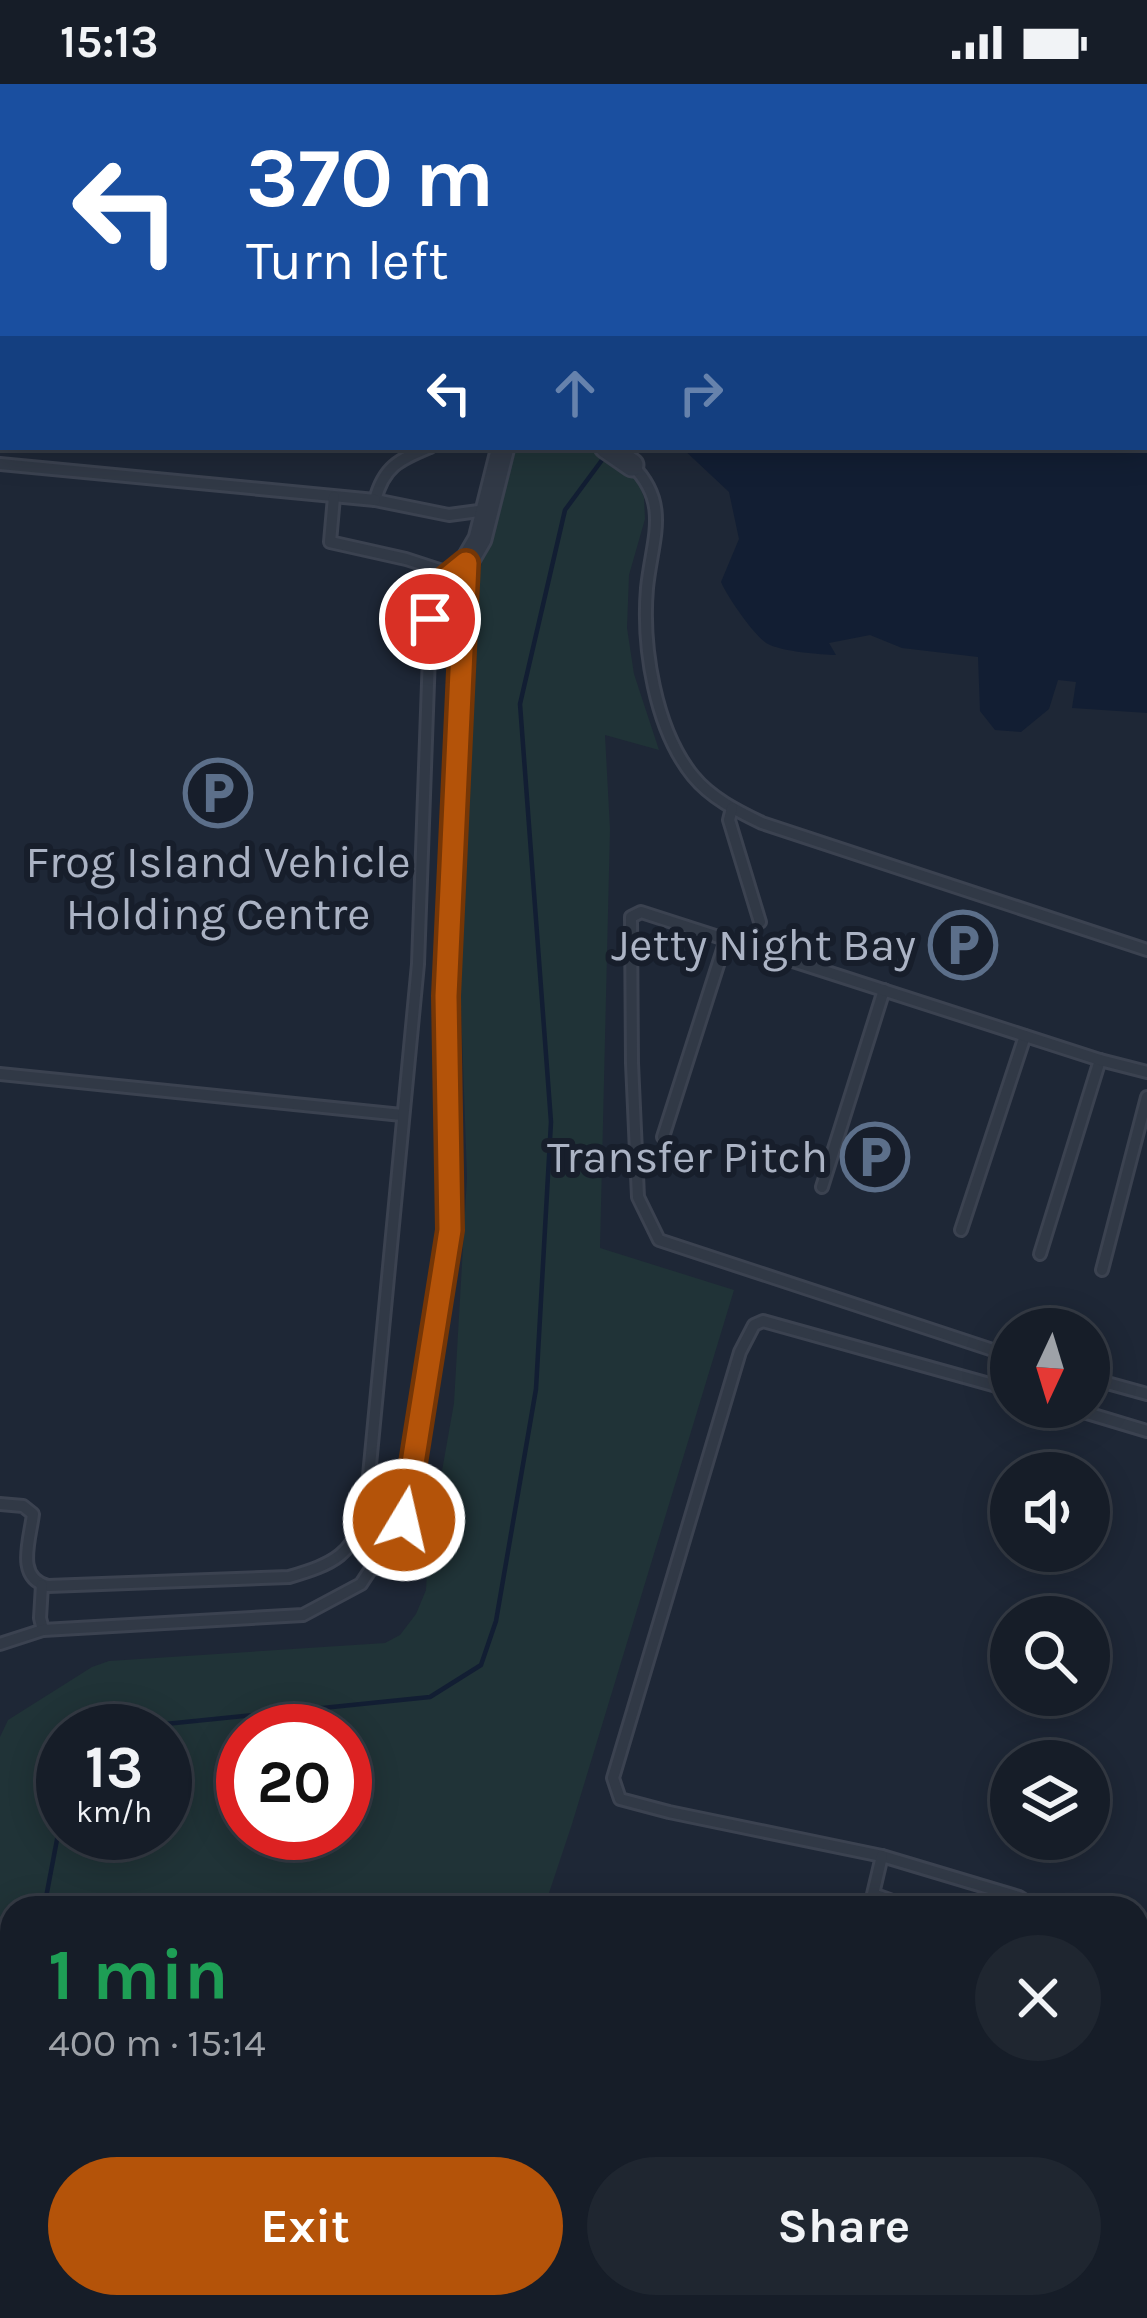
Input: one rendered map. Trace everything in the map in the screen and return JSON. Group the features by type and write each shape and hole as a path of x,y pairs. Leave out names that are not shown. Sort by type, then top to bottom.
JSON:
{"street":[{"path":"459,569 480,539 502,450"},
{"path":"610,450 632,465"}],"lane":[{"path":"375,500 380,480 401,460 423,450"},
{"path":"0,464 375,500 449,515 486,510"},
{"path":"632,465 648,482 656,517 646,629 652,681 679,753 693,776 732,808 762,823 1147,950"},
{"path":"334,497 330,542 459,569"},
{"path":"0,1504 23,1506 33,1514 28,1575 42,1585 289,1577 340,1558 361,1528 418,964 431,599 434,589 459,569"},
{"path":"0,1644 43,1630 303,1616 362,1584 404,1520 450,1230 446,996 459,569"},
{"path":"732,808 729,820 760,922"},
{"path":"990,1349 658,1240 638,1197 632,917 640,912 1147,1072"},
{"path":"663,1137 726,940"},
{"path":"822,1187 884,990"},
{"path":"961,1230 1024,1036"},
{"path":"1040,1255 1100,1060"},
{"path":"0,1074 403,1114"},
{"path":"1102,1270 1147,1097"},
{"path":"990,1384 763,1321 754,1325 740,1352 613,1778 620,1799 882,1856 1012,1896"},
{"path":"1110,1384 1147,1394"},
{"path":"1110,1420 1147,1431"},
{"path":"42,1585 43,1630"},
{"path":"879,1896 873,1894 882,1856"}],"green space":[{"path":"501,450 599,450 638,480 644,498 645,519 629,575 627,628 634,674 659,750 605,735 610,829 600,1248 734,1290 548,1896 0,1896 0,1737 8,1720 109,1661 385,1643 400,1635 416,1614 426,1590 428,1550 454,1403 467,1177 460,978 480,572"}],"water":[{"path":"684,450 1147,450 1147,713 1072,708 1076,682 1058,680 1049,709 1021,732 995,730 980,711 978,657 902,648 870,635 829,643 836,655 768,644 721,582 739,539 729,492"}],"waterway":[{"path":"192,1721 430,1697 481,1665 496,1621 536,1389 551,1122 520,704 565,510 605,456"},
{"path":"46,1896 53,1860"}],"place":[{"name":"Frog Island Vehicle Holding Centre","path":"218,793"},
{"name":"Jetty Night Bay","path":"963,945"},
{"name":"Transfer Pitch","path":"875,1157"}],"route":[{"path":"404,1520 450,1230 446,996 466,563 434,589 430,619"}]}
